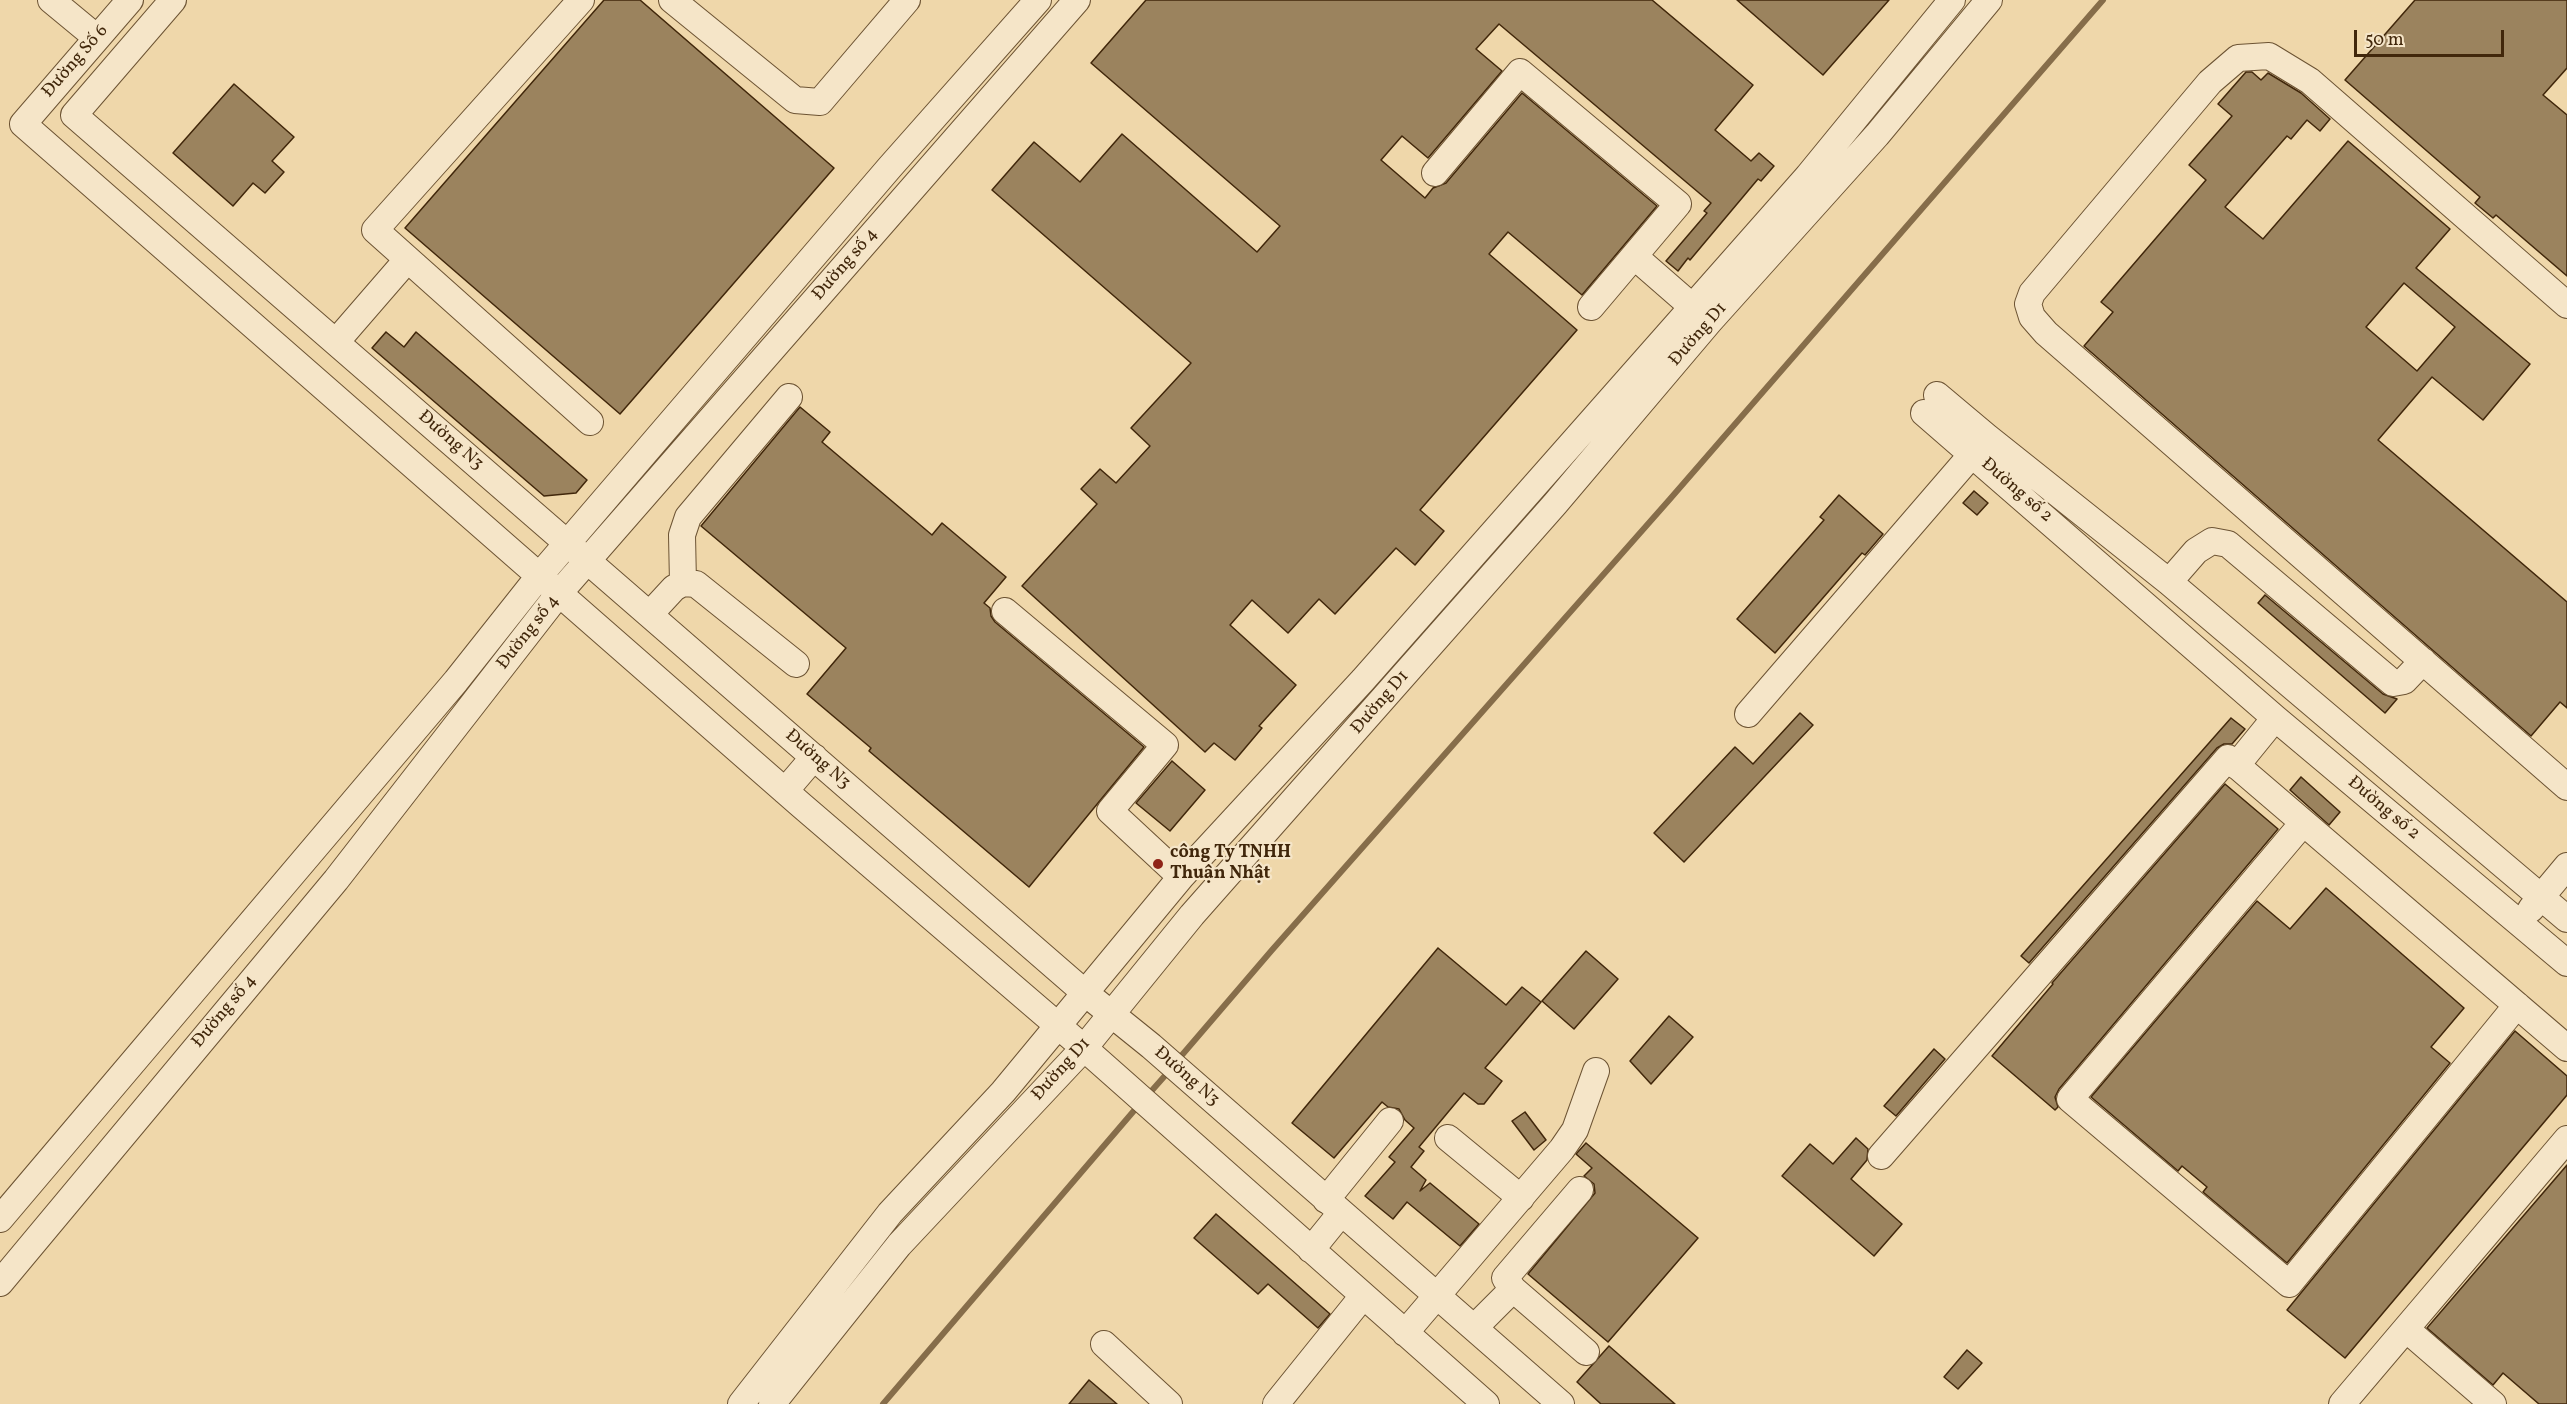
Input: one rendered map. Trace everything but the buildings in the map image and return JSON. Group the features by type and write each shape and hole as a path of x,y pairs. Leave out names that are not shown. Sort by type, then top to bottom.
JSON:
{"street":[{"path":"51,0 97,38"},
{"name":"Đường Số 6","path":"23,124 130,0"},
{"name":"Đường Số 6","path":"74,115 173,0"},
{"path":"580,0 375,230 590,422"},
{"path":"672,0 795,100 820,102 907,0"},
{"name":"Đường số 4","path":"0,1220 456,681 540,575 890,167 1038,0"},
{"name":"Đường số 4","path":"0,1283 336,880 560,592 1077,0"},
{"name":"Đường D1","path":"772,1404 899,1245 1084,1048 1192,915 1555,504 1808,176 1952,0"},
{"name":"Đường D1","path":"741,1404 890,1213 1003,1092 1181,877 1700,314 1877,135 1989,0"},
{"path":"1005,37 1027,57"},
{"path":"2567,305 2310,81 2269,56 2238,58 2210,82 2032,293 2028,304 2032,317 2046,333 2567,787"},
{"path":"1435,173 1520,72 1678,204 1591,307"},
{"path":"23,124 74,115"},
{"name":"Đường N3","path":"74,115 1084,992 1151,1046 1561,1404"},
{"path":"23,124 785,791 1084,1048 1486,1404"},
{"path":"204,282 231,251"},
{"path":"1634,256 1700,314"},
{"path":"336,342 407,260"},
{"path":"337,398 364,366"},
{"path":"683,583 682,535 688,517 789,397"},
{"path":"1748,714 1980,445 1931,404"},
{"name":"Đường số 2","path":"1980,445 2169,582 2567,919"},
{"name":"Đường số 2","path":"1980,445 2275,718 2567,963"},
{"path":"2169,582 2196,550 2212,541 2228,544 2393,683 2404,681 2423,661"},
{"path":"650,614 674,588 683,583 696,584 796,664"},
{"path":"1005,611 1164,746 1110,811 1181,877"},
{"path":"1363,680 1385,698"},
{"path":"2236,766 2275,718"},
{"path":"785,791 814,757"},
{"path":"1881,1156 2228,758 2567,1048"},
{"path":"2303,823 2070,1099 2289,1284 2517,1005"},
{"path":"2520,923 2567,866"},
{"path":"1405,1333 1562,1149 1575,1130 1596,1071"},
{"path":"1311,1250 1334,1206 1390,1121"},
{"path":"1448,1138 1521,1198"},
{"path":"2342,1404 2567,1139"},
{"path":"1580,1190 1505,1278 1513,1289 1586,1352"},
{"path":"1474,1328 1513,1289"},
{"path":"1276,1404 1363,1296"},
{"path":"2406,1329 2484,1401"},
{"path":"1104,1344 1169,1404"}],"waterway":[{"path":"1176,1062 1670,499 2103,0"},
{"path":"1147,1096 1170,1070"},
{"path":"883,1404 1138,1106"}],"place":[{"name":"công Ty TNHH Thuận Nhật","path":"1158,864"}]}
